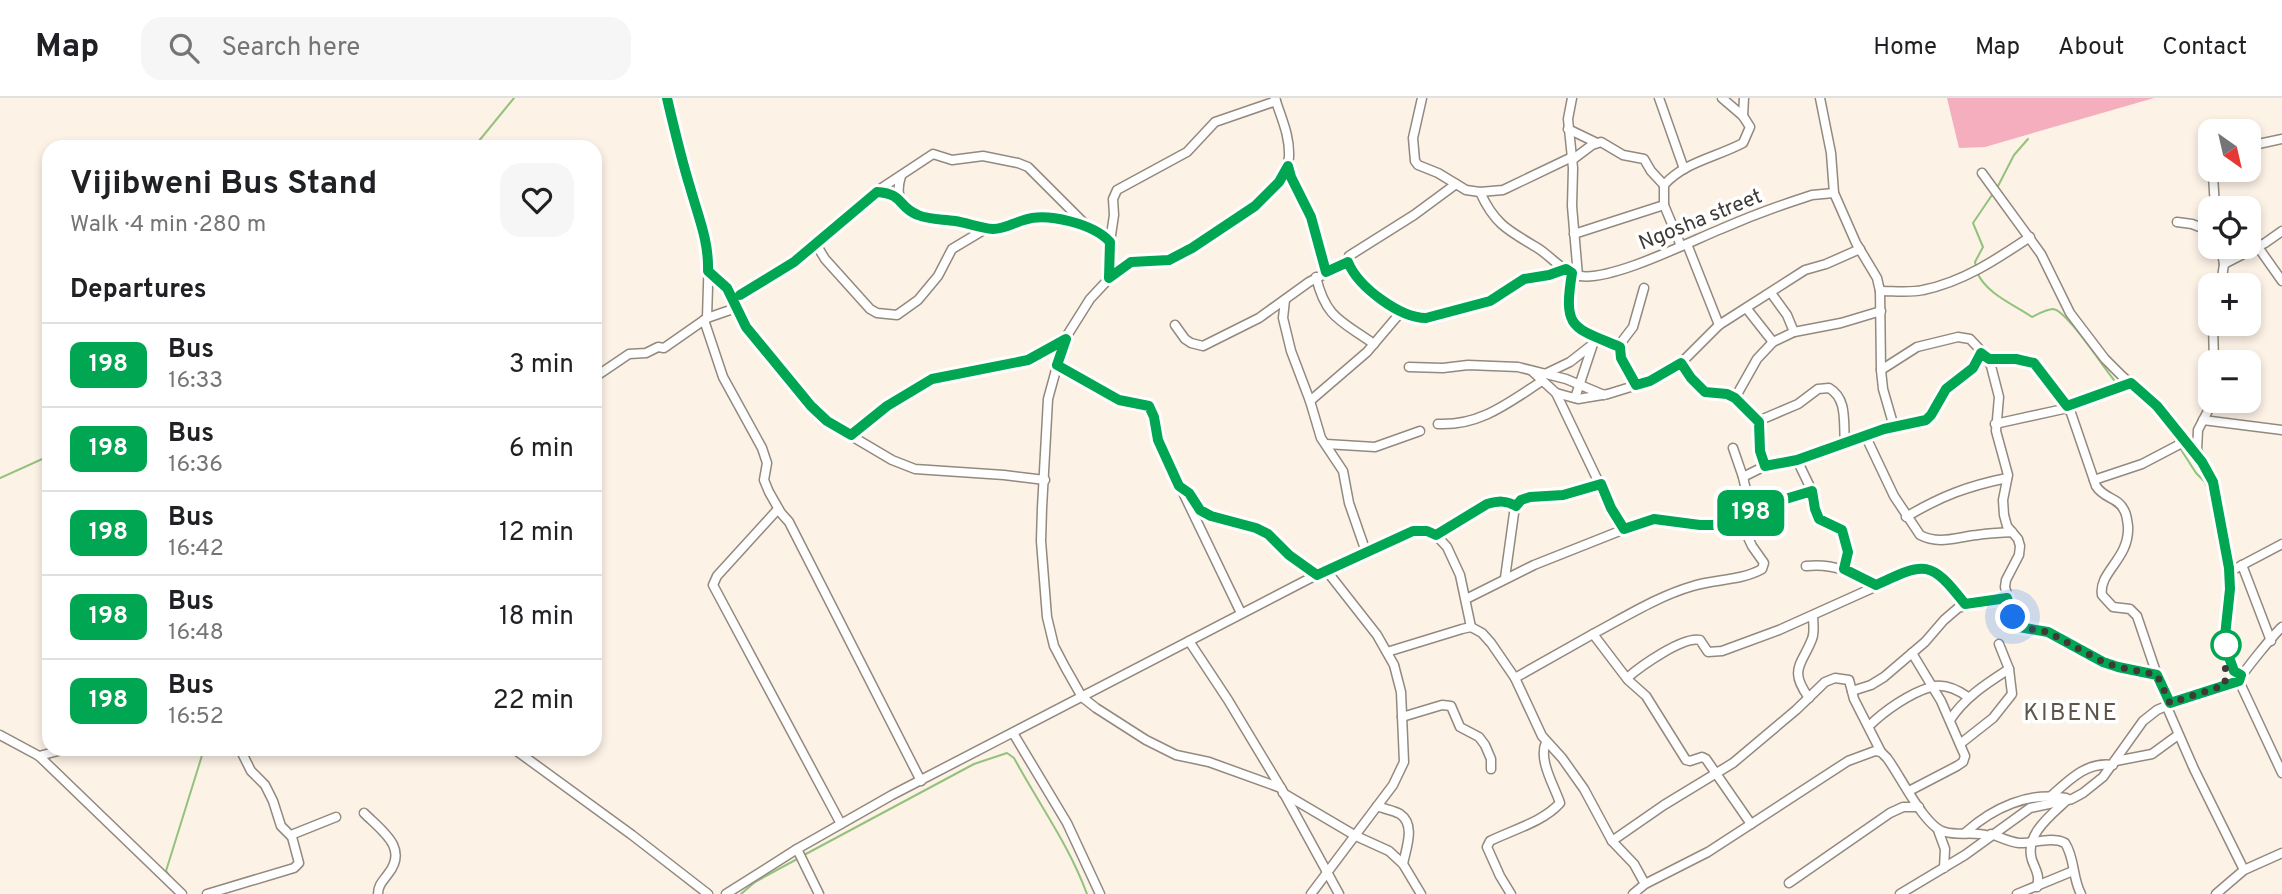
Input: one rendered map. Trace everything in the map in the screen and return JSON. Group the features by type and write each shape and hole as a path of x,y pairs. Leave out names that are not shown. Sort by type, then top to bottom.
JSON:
{"street":[{"path":"667,98 709,254 706,319 723,377 762,448 767,463 764,480 778,509 801,544 921,781"},
{"path":"1422,98 1413,138 1415,161 1466,190 1480,192 1513,186 1572,159 1597,143"},
{"path":"1572,98 1568,111 1568,129 1572,159 1574,233 1568,311 1572,321 1594,341 1620,347"},
{"path":"1659,98 1684,169"},
{"path":"1719,325 1664,205 1664,185 1684,169 1743,143 1750,128 1743,116 1722,98"},
{"path":"1743,116 1744,98"},
{"path":"1820,98 1831,153 1835,193 1860,250 1877,278 1880,291 1881,370 1883,389 1894,427"},
{"path":"1109,278 1110,242 1114,221 1113,199 1117,191 1187,152 1215,122 1276,99 1287,131 1291,177 1311,217 1326,272"},
{"path":"1568,129 1597,143 1604,143 1623,155 1644,159 1664,185"},
{"path":"2261,143 2282,139"},
{"path":"602,372 629,354 664,348 706,319 735,305 743,292 778,273 877,192 926,157 933,155 952,160 983,156 1018,163 1033,172 1087,226"},
{"path":"1288,166 1279,182 1255,206 1192,248 1169,260 1131,262 1109,278 1090,299 1066,339 1048,399 1041,541 1047,617 1054,646 1083,697 1128,729 1172,753 1209,762 1282,790 1356,836 1389,851 1403,864 1421,894"},
{"path":"1982,173 2030,237 2048,266 2070,313 2105,359 2157,406 2202,462"},
{"path":"901,176 898,190 900,198 904,206 917,215 987,228 1004,228 1034,218 1071,222 1087,226 1110,242"},
{"path":"1175,325 1185,339 1203,346 1259,318 1316,277 1348,262 1352,253 1414,215 1456,184"},
{"path":"877,192 900,198"},
{"path":"1480,192 1493,217 1502,226 1544,251 1572,273"},
{"name":"Ngosha street","path":"1401,312 1418,318 1441,315 1490,301 1524,279 1572,273 1603,274 1791,202 1812,195 1835,193"},
{"path":"1574,233 1664,205"},
{"path":"2177,222 2198,226"},
{"path":"816,244 831,266 870,309 880,314 897,316 918,300 938,276 952,249 987,228"},
{"path":"2261,245 2282,231"},
{"path":"1880,291 1921,290 1954,280 2002,256 2030,237"},
{"path":"1556,393 1575,398 1592,398 1650,381 1681,363 1719,325 1805,270 1860,250"},
{"path":"2261,251 2282,281"},
{"path":"2223,259 2223,273"},
{"path":"2224,264 2234,259"},
{"path":"1310,401 1351,368 1401,312 1357,278 1348,262"},
{"path":"708,271 722,283 746,327 811,406 827,421 892,460 915,469 1045,480"},
{"path":"1316,277 1320,295 1332,314 1374,344"},
{"path":"1636,385 1621,358 1620,347 1633,327 1644,288"},
{"path":"1771,293 1787,315 1794,332"},
{"path":"1285,300 1285,331 1318,430 1343,471 1349,503 1366,552"},
{"path":"1747,309 1773,342"},
{"path":"1735,398 1756,359 1773,342 1794,332 1841,323 1881,311"},
{"path":"1881,370 1917,347 1948,338 1964,336 1970,339 1985,356 1999,397 1995,424 2007,478 2003,500 2004,515 2007,526 2018,539 2020,549 2006,580 2007,598 2014,621 2019,627 2048,632 2103,662 2157,675"},
{"path":"851,435 887,406 932,379 1028,360 1066,339"},
{"path":"1438,424 1460,424 1482,418 1570,362 1594,341"},
{"path":"1575,398 1594,341"},
{"path":"1985,356 2034,363 2067,407 2076,424 2094,480 2101,493 2120,504 2127,516 2126,547 2102,583 2102,595 2113,607 2130,609 2135,613 2178,735 2244,870"},
{"path":"1743,477 1765,466 1797,460 1866,435 1929,418 1946,389 1985,356"},
{"path":"1681,363 1705,392 1727,394 1735,398 1759,422 1760,451 1765,466"},
{"path":"1057,365 1119,400 1149,406 1158,440 1241,613"},
{"path":"1409,367 1518,367 1532,370 1544,377 1578,383 1604,395"},
{"path":"1544,377 1556,393 1611,508 1624,529"},
{"path":"1995,424 2067,407 2131,383"},
{"path":"1759,422 1798,404 1818,389 1829,388 1842,402 1845,442"},
{"path":"2207,413 2196,439 2197,450 2216,490 2229,572 2226,649 2282,773"},
{"path":"2203,420 2282,430"},
{"path":"1326,444 1367,449 1420,431"},
{"path":"1866,435 1888,485 1920,536 1940,541 2012,532"},
{"path":"2094,480 2151,460 2184,442"},
{"path":"1733,448 1751,512"},
{"path":"1797,460 1812,491 1819,519 1842,530 1848,552 1844,569"},
{"path":"1906,517 1953,492 2007,478"},
{"path":"1505,578 1516,506 1521,500 1571,493 1601,484"},
{"path":"1179,486 1189,493 1200,510 1268,534 1289,555 1317,575"},
{"path":"1466,599 1505,578 1654,519 1720,525 1788,497 1812,491"},
{"path":"1436,535 1487,504 1506,502 1516,506"},
{"path":"778,509 717,576 713,585 841,824"},
{"path":"1515,678 1592,634 1680,590 1762,569 1764,563 1752,546 1739,518"},
{"path":"726,894 797,849 921,781 1241,613 1326,570 1413,531 1427,531 1436,535 1454,558 1471,627"},
{"path":"2229,572 2282,544"},
{"path":"1806,566 1821,565 1844,569 1876,585"},
{"path":"2242,565 2271,641"},
{"path":"1627,678 1659,655 1693,639 1700,640 1708,652 1714,653 1813,616 1917,568 1927,567 1949,584 1965,604"},
{"path":"1311,894 1356,836 1402,769 1405,748 1399,684 1387,652 1368,621 1326,570"},
{"path":"1852,691 1878,681 1935,632 1952,612 1965,604 2007,598"},
{"path":"1809,698 1801,686 1799,671 1803,655 1812,638 1813,616"},
{"path":"1387,652 1471,627 1482,633 1492,643 1515,678 1546,742 1562,758 1584,789 1612,841 1634,864 1641,890 1708,852 1848,761 1868,752 1881,752"},
{"path":"2037,887 2039,878 2032,858 2032,843 2046,819 2094,785 2115,763 2143,721 2168,704 2240,678 2282,627"},
{"path":"1592,634 1651,703 1686,760 1688,762 1704,758 1751,824"},
{"path":"1188,640 1228,699 1339,894"},
{"path":"1961,744 1993,718 2011,698 2009,669 1999,644"},
{"path":"1909,791 1962,762 1965,756 1933,686 1912,653"},
{"path":"1950,720 1968,697 2009,669"},
{"path":"1612,841 1716,775 1751,748 1825,682 1835,678 1849,680 1854,699 1881,752 1938,830 1945,849 1944,868"},
{"path":"1869,726 1888,710 1933,686 1952,688 1968,697"},
{"path":"1402,717 1442,705 1451,706 1460,727 1479,737 1485,745 1491,759 1491,769"},
{"path":"1013,733 1067,823 1100,894"},
{"path":"0,735 39,757 182,894"},
{"path":"2050,797 2085,769 2152,754 2178,735"},
{"path":"1511,894 1487,846 1490,841 1545,814 1560,803 1545,763 1546,742"},
{"path":"207,894 296,867 299,861 291,835 281,826 276,806 244,756"},
{"path":"524,756 708,894"},
{"path":"1965,832 2015,801 2050,797 2070,800"},
{"path":"1900,894 1944,868 2029,808 2070,800"},
{"path":"1377,806 1402,816 1408,826 1403,864"},
{"path":"1789,883 1890,813 1903,807 1919,807"},
{"path":"364,813 392,841 396,852 395,865 380,884 378,894"},
{"path":"291,835 336,817"},
{"path":"1938,830 1949,833 1974,832 2011,842 2054,840 2065,843 2072,857 2073,871 2081,894"},
{"path":"797,849 819,894"},
{"path":"2216,894 2244,870 2282,853"},
{"path":"2017,894 2073,871"}],"shaded area":[{"path":"1947,98 2154,98 1985,147 1959,148"}],"waterway":[{"path":"480,140 514,98"},
{"path":"1997,188 2014,155 2028,139"},
{"path":"1976,267 1975,262 1983,247 1973,223 1994,192"},
{"path":"1977,272 1994,293 2032,317 2051,309 2059,312 2077,330 2118,385"},
{"path":"2126,389 2148,406 2177,443"},
{"path":"2180,448 2205,482 2213,502"},
{"path":"0,478 42,459"},
{"path":"804,855 974,764 1007,753 1014,758 1053,825 1087,894"},
{"path":"173,880 166,871 202,756"},
{"path":"741,894 755,882 799,858"}],"bus line":[{"name":"198","path":"667,98 689,186 705,235 709,254 708,271 727,288 746,327 811,406 827,421 851,435 887,406 922,383 1028,360 1066,339 1057,365 1119,400 1149,406 1158,440 1179,486 1193,497 1200,510 1268,534 1283,550 1317,575 1413,531 1427,531 1436,535 1487,504 1506,502 1516,506 1521,500 1530,497 1580,492 1601,484 1624,529 1654,519 1720,525 1766,505 1812,491 1819,519 1842,530 1848,547 1844,569 1876,585 1903,572 1927,567 1949,584 1965,604 2007,598 2014,621 2019,627 2048,632 2103,662 2157,675 2170,703 2239,681 2241,675 2234,671 2226,649 2230,602 2229,568 2213,482 2202,462 2157,406 2131,383 2067,406 2034,363 2016,359 1989,359 1981,353 1973,368 1946,389 1926,420 1884,429 1797,460 1765,466 1760,451 1759,422 1735,398 1727,394 1705,392 1681,363 1650,381 1636,385 1621,358 1620,347 1582,331 1572,321 1568,311 1572,273 1566,269 1542,277 1524,279 1490,301 1426,318 1401,312 1388,304 1357,278 1348,262 1326,272 1311,217 1288,166 1279,182 1255,206 1192,248 1169,260 1131,262 1109,278 1110,242 1087,226 1034,218 1004,228 991,229 917,215 909,211 900,198 877,192 794,262 740,295"}],"district":[{"name":"KIBENE","path":"2071,712"}],"route":[{"path":"2013,617 2019,627 2048,632 2103,662 2157,675 2170,703 2225,685 2226,645"}]}
